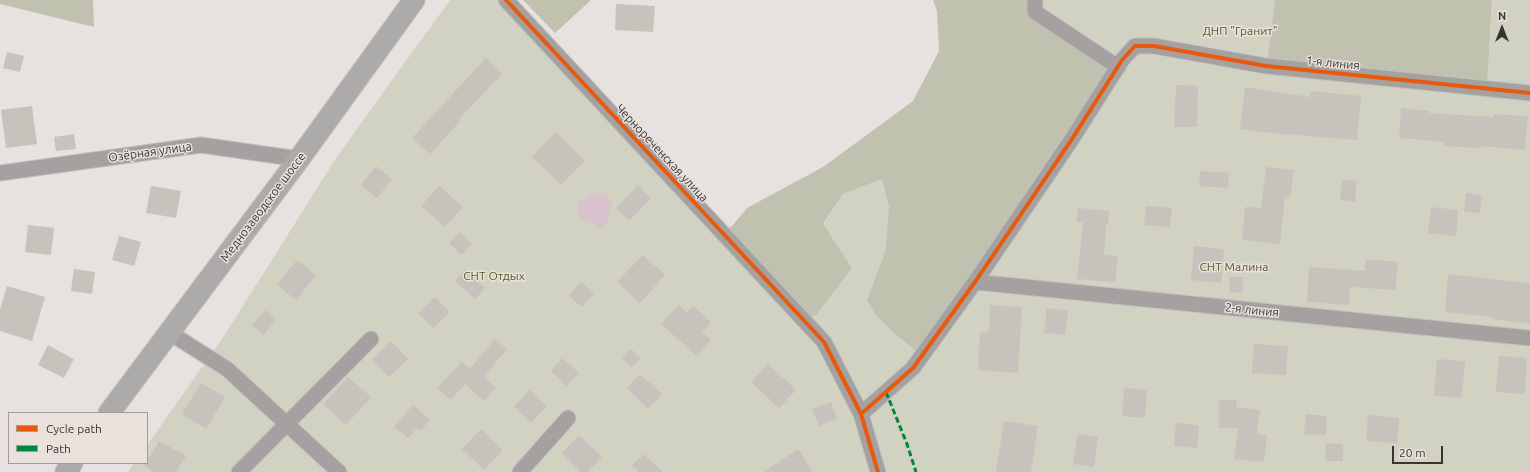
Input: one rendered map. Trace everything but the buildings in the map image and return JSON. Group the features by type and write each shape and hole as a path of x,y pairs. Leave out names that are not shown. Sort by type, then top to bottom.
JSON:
{"main road":[{"name":"Меднозаводское шоссе","path":"111,412 299,159 414,0"}],"street":[{"name":"Чернореченская улица","path":"506,0 824,342 861,414 878,472"},
{"path":"861,414 913,368 975,282 1072,139 1118,67 1035,12 1035,0"},
{"name":"1-я линия","path":"1118,67 1122,60 1135,46 1154,46 1266,66 1530,93"},
{"name":"Озёрная улица","path":"0,173 201,145 299,159"},
{"name":"2-я линия","path":"975,282 1530,338"},
{"path":"170,333 227,370 339,472"},
{"path":"239,472 370,339"},
{"path":"520,472 568,418"}],"green space":[{"path":"0,0 93,0 94,27 0,4"},
{"path":"450,0 508,0 802,319 852,268 823,225 843,194 882,179 889,207 885,252 867,300 875,314 896,335 916,351 1059,28 1035,0 1275,0 1267,64 1487,87 1492,0 1530,0 1530,472 128,472 133,464 148,464 148,444 222,339 338,155"},
{"path":"523,0 591,0 555,33"},
{"path":"933,0 1035,0 1035,12 1116,68 1076,132 916,351 896,335 875,314 867,300 885,252 889,207 882,179 843,194 823,224 852,268 816,315 802,319 721,232 732,226 747,208 823,167 913,101 939,51 937,11"},
{"path":"1275,0 1492,0 1487,87 1267,64"}],"shaded area":[{"path":"599,192 607,195 612,203 607,222 600,228 595,223 586,221 579,217 577,210 578,202"}],"marked path":[{"path":"886,392 907,444 916,472"}],"cycle path":[{"path":"506,0 824,342 861,414 878,472"},
{"path":"861,414 913,368 975,282 1072,139 1122,60 1135,46 1154,46 1266,66 1530,93"}],"park label":[{"name":"ДНП \"Гранит\"","path":"1240,31"},
{"name":"СНТ Малина","path":"1234,267"},
{"name":"СНТ Отдых","path":"494,276"}]}
